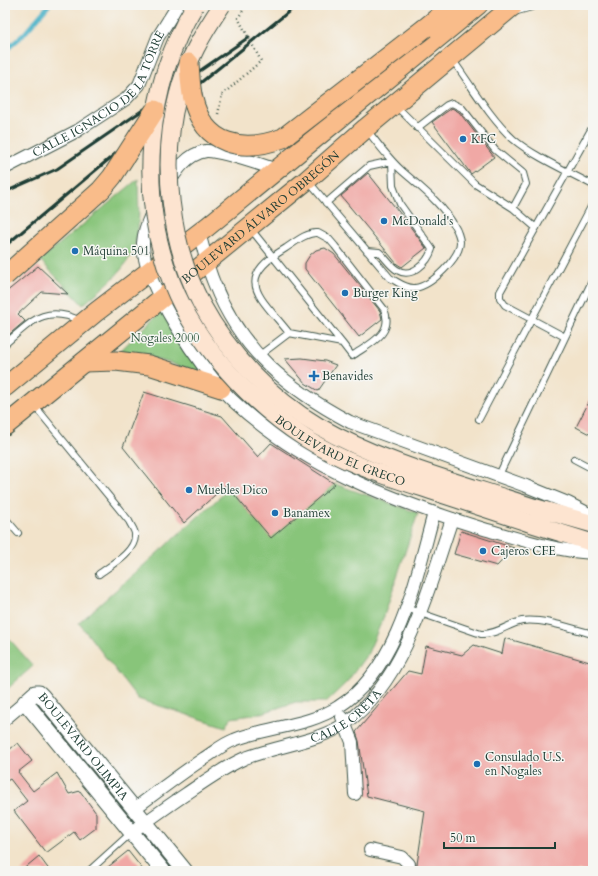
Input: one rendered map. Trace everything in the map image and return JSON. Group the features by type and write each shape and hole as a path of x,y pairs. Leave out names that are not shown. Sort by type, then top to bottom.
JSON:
{"highway":[{"path":"189,63 193,100 199,116 207,128 225,141 238,145 254,146 268,144 283,138 453,5"},
{"path":"5,387 84,322 199,233 478,5"},
{"name":"BOULEVARD ÁLVARO OBREGÓN","path":"5,426 307,180 366,128 508,10"},
{"path":"5,276 101,190 112,177 155,110"},
{"path":"84,362 116,361 149,365 221,388"}],"main road":[{"name":"BOULEVARD EL GRECO","path":"194,5 173,47 164,74 155,110 152,165 154,205 165,260 172,283 185,310 207,344 239,384 275,417 304,438 338,457 389,477 531,515 593,524"},
{"name":"BOULEVARD EL GRECO","path":"222,5 208,25 189,63 178,94 172,120 169,162 173,211 181,248 202,305 220,335 248,368 278,398 317,425 358,446 531,515 593,543"}],"street":[{"name":"CALLE IGNACIO DE LA TORRE","path":"5,168 77,131 126,99 134,91 142,78 158,37 178,5"},
{"path":"277,170 212,151 195,154 184,162 174,175 158,202 144,234 144,254 148,272 206,370 221,388 265,429 297,452 354,481 452,519 512,537 557,548 593,553"},
{"path":"199,233 214,283 227,309 246,340 293,388 324,408 350,422 568,503 593,516"},
{"name":"CALLE CRETA","path":"134,809 204,758 232,740 321,715 338,707 366,682 385,657 406,608 434,513"},
{"name":"CALLE CRETA","path":"132,832 228,766 250,756 304,740 346,723 370,701 390,677 406,645 452,519"},
{"name":"BOULEVARD OLIMPIA","path":"163,871 25,702 37,693 42,696 185,871"},
{"path":"5,719 25,702"},
{"path":"338,707 346,723 352,742 355,794"},
{"path":"204,758 215,774"},
{"path":"370,850 402,856 409,864 408,871"}],"lane":[{"path":"508,10 539,5"},
{"path":"451,58 500,125 514,139 593,185"},
{"path":"394,105 475,184 513,208 536,228"},
{"path":"417,128 447,105 459,105 495,150 524,173 526,184 513,208"},
{"path":"565,337 505,304 500,295 593,126"},
{"path":"307,180 390,278 404,286 415,288 428,283 449,264 457,252 460,242 456,228 443,210 392,161 366,128"},
{"path":"326,203 369,166 392,161"},
{"path":"367,251 379,252 396,269 408,272 418,268 429,258 432,248 400,204 393,186 392,161"},
{"path":"479,419 593,203"},
{"path":"249,227 272,256 342,343 352,356 377,338 386,329 388,319 384,309 335,246 323,235 314,232 272,256 258,269 254,283 259,293 289,333 342,343"},
{"path":"498,477 593,279"},
{"path":"5,344 38,318 50,313 64,314 84,322"},
{"path":"260,356 289,333"},
{"path":"33,404 129,521 135,532 136,537 129,549 99,574"},
{"path":"574,459 593,469"},
{"path":"5,518 18,533"},
{"path":"406,608 481,634 488,634 514,623 536,621 593,634"},
{"path":"89,871 132,832"}],"path":[{"path":"222,95 261,61 238,18 247,5"}],"green space":[{"path":"138,179 138,228 132,253 127,262 114,278 83,305 40,260"},
{"name":"Nogales 2000","path":"170,303 215,379 170,363 121,350"},
{"path":"335,484 418,513 384,616 368,653 347,682 326,702 296,702 259,714 231,718 226,727 138,699 79,623 229,489 271,537"},
{"path":"5,634 33,666 5,691"}],"building":[{"name":"KFC","path":"452,108 459,112 494,157 471,174 432,122"},
{"name":"McDonald's","path":"368,173 426,248 402,267 397,264 341,196"},
{"name":"Burger King","path":"325,248 334,254 380,311 382,319 359,337 305,269 305,263 310,255 316,250"},
{"path":"38,266 68,294 42,292 18,314 25,321 5,338 5,293"},
{"name":"Benavides","path":"302,358 325,361 336,365 318,391 305,383 285,359"},
{"name":"Muebles Dico","path":"144,392 222,416 258,457 271,443 335,484 271,538 226,485 184,523 123,447"},
{"path":"593,394 593,436 576,427"},
{"name":"Cajeros CFE","path":"461,531 514,548 497,566 454,554"},
{"name":"Consulado U.S. en Nogales","path":"505,638 593,663 593,871 416,871 425,811 367,796 359,741 356,732 408,671 421,674 426,646 462,655 474,645 502,654"},
{"path":"18,743 32,761 18,772 33,791 57,773 69,794 80,791 96,813 96,828 80,840 74,832 46,853 14,811 27,801 10,779 5,782 5,753"},
{"path":"128,851 144,871 103,871"},
{"path":"39,856 50,871 21,871"}],"waterway":[{"path":"5,51 24,34 49,5"}],"railway":[{"path":"5,246 194,88 297,5"},
{"path":"5,192 57,169 249,37"}],"place":[{"name":"KFC","path":"463,139"},
{"name":"McDonald's","path":"384,221"},
{"name":"Máquina 501","path":"75,251"},
{"name":"Burger King","path":"345,293"},
{"name":"Benavides","path":"314,376"},
{"name":"Muebles Dico","path":"189,490"},
{"name":"Banamex","path":"275,513"},
{"name":"Cajeros CFE","path":"483,551"},
{"name":"Consulado U.S. en Nogales","path":"477,764"}]}
